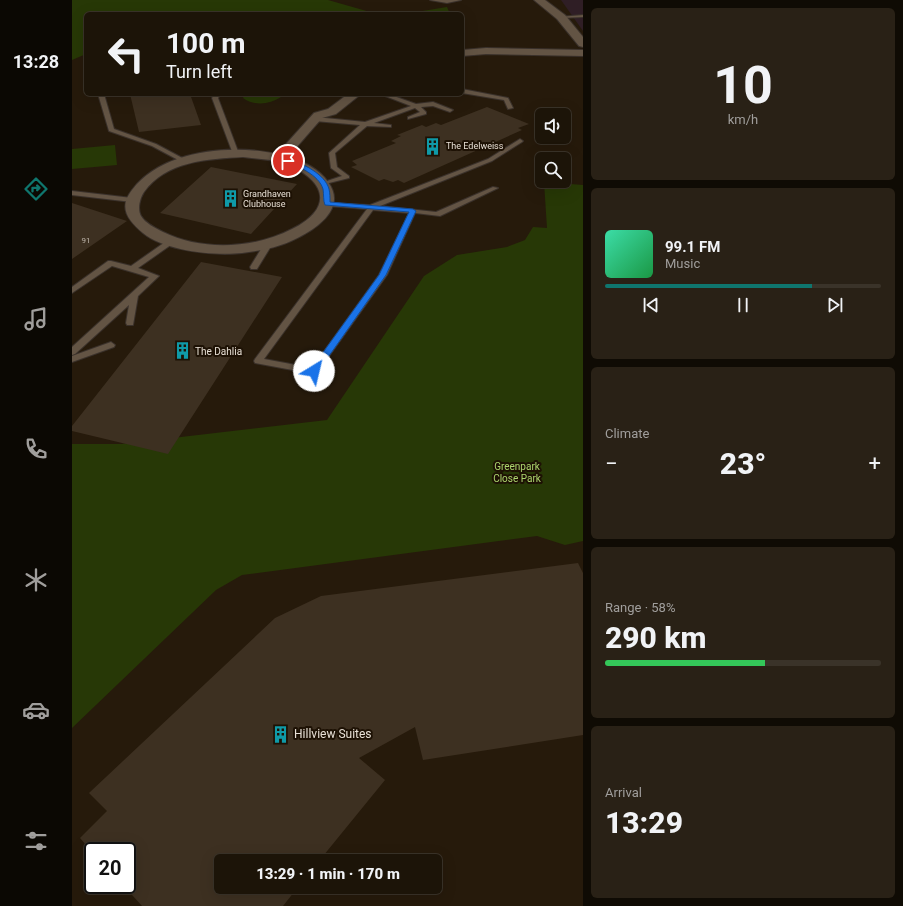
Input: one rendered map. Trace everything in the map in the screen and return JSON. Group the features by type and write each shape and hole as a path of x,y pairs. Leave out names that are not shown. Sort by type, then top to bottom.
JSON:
{"street":[{"path":"539,0 561,17 583,44"},
{"path":"464,53 486,51 583,53"},
{"path":"464,58 487,56 502,52"},
{"path":"280,158 317,117 332,112 352,96"},
{"path":"317,117 315,110 326,102"},
{"path":"236,154 280,158 297,164 315,175 326,188 327,204 317,219 297,233 269,243 236,248 201,248 171,242 148,231 134,216 132,200 140,184 159,171 184,161 213,155 236,154"}],"lane":[{"path":"432,0 447,2 459,0"},
{"path":"561,17 583,16"},
{"path":"464,90 506,99 510,108"},
{"path":"102,96 111,130 154,145 184,161"},
{"path":"216,96 215,98 236,154"},
{"path":"388,96 416,106 424,113 410,118"},
{"path":"323,184 347,177 334,168 332,153 365,124 416,106 433,104 450,110"},
{"path":"317,117 389,126"},
{"path":"413,211 383,275 314,371 258,361 372,207 490,160 520,141"},
{"path":"327,204 437,214 496,188"},
{"path":"72,193 132,200"},
{"path":"132,269 171,242"},
{"path":"254,267 269,243"},
{"path":"72,291 111,263 155,276 72,352"},
{"path":"130,323 134,296"},
{"path":"72,359 111,345"}],"shaded area":[{"path":"561,0 583,0 583,31"}],"green space":[{"path":"72,0 328,0 370,12 84,12 84,55 72,60"},
{"path":"447,7 449,12 416,12"},
{"path":"244,96 281,97 272,102 262,104 247,101 243,98"},
{"path":"115,145 117,165 72,169 72,149"},
{"name":"Greenpark Close Park","path":"571,184 583,185 583,541 565,545 537,536 242,575 216,590 72,728 72,444 121,444 327,420 424,276 457,255 507,247 525,240 533,227 547,228 544,188 571,188"}],"building":[{"path":"130,96 191,96 201,125 139,132"},
{"name":"The Edelweiss","path":"487,107 529,124 518,128 522,130 404,183 398,180 393,182 384,179 379,181 351,167 357,165 352,161 396,143 391,141 401,136 397,135 422,125 426,127 436,123 441,125"},
{"name":"Grandhaven Clubhouse","path":"211,167 297,184 251,234 160,213"},
{"path":"72,203 127,221 72,259"},
{"name":"The Dahlia","path":"201,262 282,277 168,454 72,431 72,426"},
{"name":"Hillview Suites","path":"578,563 583,573 583,735 423,760 415,727 359,758 385,780 325,854 214,854 214,894 292,894 283,906 142,906 131,894 136,894 136,842 84,843 80,838 107,811 89,793 275,618 321,596"}],"place":[{"name":"The Edelweiss","path":"433,146"},
{"name":"Grandhaven Clubhouse","path":"230,199"},
{"name":"The Dahlia","path":"182,351"},
{"name":"Hillview Suites","path":"281,734"}],"route":[{"path":"288,161 297,164 315,175 326,188 327,204 413,211 383,275 314,371"}]}
